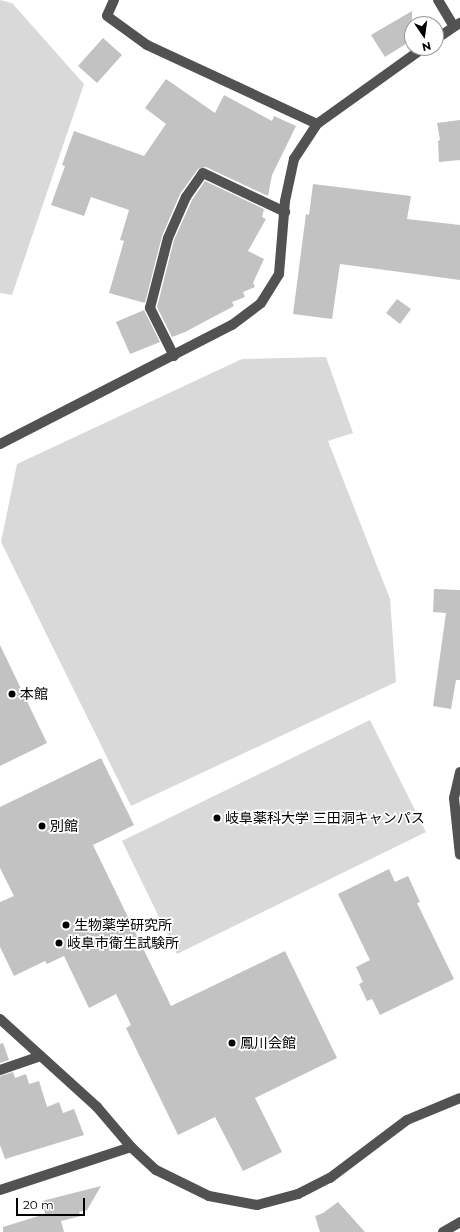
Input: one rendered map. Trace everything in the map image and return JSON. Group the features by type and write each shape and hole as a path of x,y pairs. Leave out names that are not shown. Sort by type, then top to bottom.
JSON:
{"street":[{"path":"114,0 107,16 147,45 317,124"},
{"path":"438,0 457,25 444,34"},
{"path":"0,444 232,325 261,303 279,274 285,212 294,159 317,124 412,56"},
{"path":"174,356 150,308 168,238 186,197 203,173 285,212"},
{"path":"460,772 454,798 460,855"},
{"path":"0,1019 97,1107 131,1147 156,1170 209,1196 257,1206 298,1194 323,1181 407,1120 460,1098"},
{"path":"0,1070 41,1056"},
{"path":"0,1190 131,1147"},
{"path":"442,1232 460,1222"}],"shaded area":[{"path":"0,0 12,3 84,84 12,295 0,293"},
{"path":"326,357 353,433 328,441 390,599 396,682 131,806 1,542 17,464 242,359"},
{"path":"370,720 426,832 177,954 122,841"}],"building":[{"path":"412,11 412,16 404,16 404,45 385,57 371,35"},
{"path":"103,38 122,55 97,83 78,66"},
{"path":"166,79 215,113 224,95 272,121 274,116 296,126 272,175 268,196 206,167 198,169 180,194 162,236 145,303 109,293 124,241 120,240 129,210 91,197 84,216 51,205 65,166 62,165 74,131 144,156 166,124 145,108"},
{"path":"460,120 460,160 439,162 438,141 440,140 437,123"},
{"path":"205,181 264,209 262,217 266,219 248,251 264,259 253,283 255,287 243,292 245,297 232,302 234,306 185,332 172,337 157,307 174,240 192,200"},
{"path":"313,184 411,196 407,219 460,225 460,280 340,264 332,319 293,314 306,214 309,215"},
{"path":"397,299 411,309 400,324 386,313"},
{"path":"144,310 160,342 130,354 116,322"},
{"path":"434,589 460,590 460,680 456,680 451,709 433,706 446,613 433,612"},
{"name":"本館","path":"0,645 47,743 0,766"},
{"path":"101,758 134,825 93,845 171,1006 285,951 337,1058 255,1098 282,1152 243,1171 215,1117 178,1135 126,1028 131,1025 116,994 89,1008 64,956 47,964 45,961 14,976 0,947 0,902 14,896 0,868 0,807"},
{"path":"389,869 395,882 408,876 420,902 417,903 454,979 380,1015 372,999 367,1001 359,984 363,982 356,967 370,960 338,894"},
{"path":"3,1043 9,1060 0,1063 0,1044"},
{"path":"13,1072 15,1078 26,1074 29,1084 39,1081 47,1107 59,1102 63,1113 74,1109 84,1135 5,1159 0,1145 0,1076"},
{"path":"101,1186 87,1210 79,1212 81,1216 61,1221 64,1232 3,1232 3,1227 45,1214 42,1201"},
{"path":"338,1202 365,1232 320,1232 315,1216 323,1213"}],"place":[{"name":"本館","path":"12,694"},
{"name":"岐阜薬科大学 三田洞キャンパス","path":"217,818"},
{"name":"別館","path":"42,826"},
{"name":"生物薬学研究所","path":"66,925"},
{"name":"岐阜市衛生試験所","path":"59,943"},
{"name":"鳳川会館","path":"232,1043"}]}
